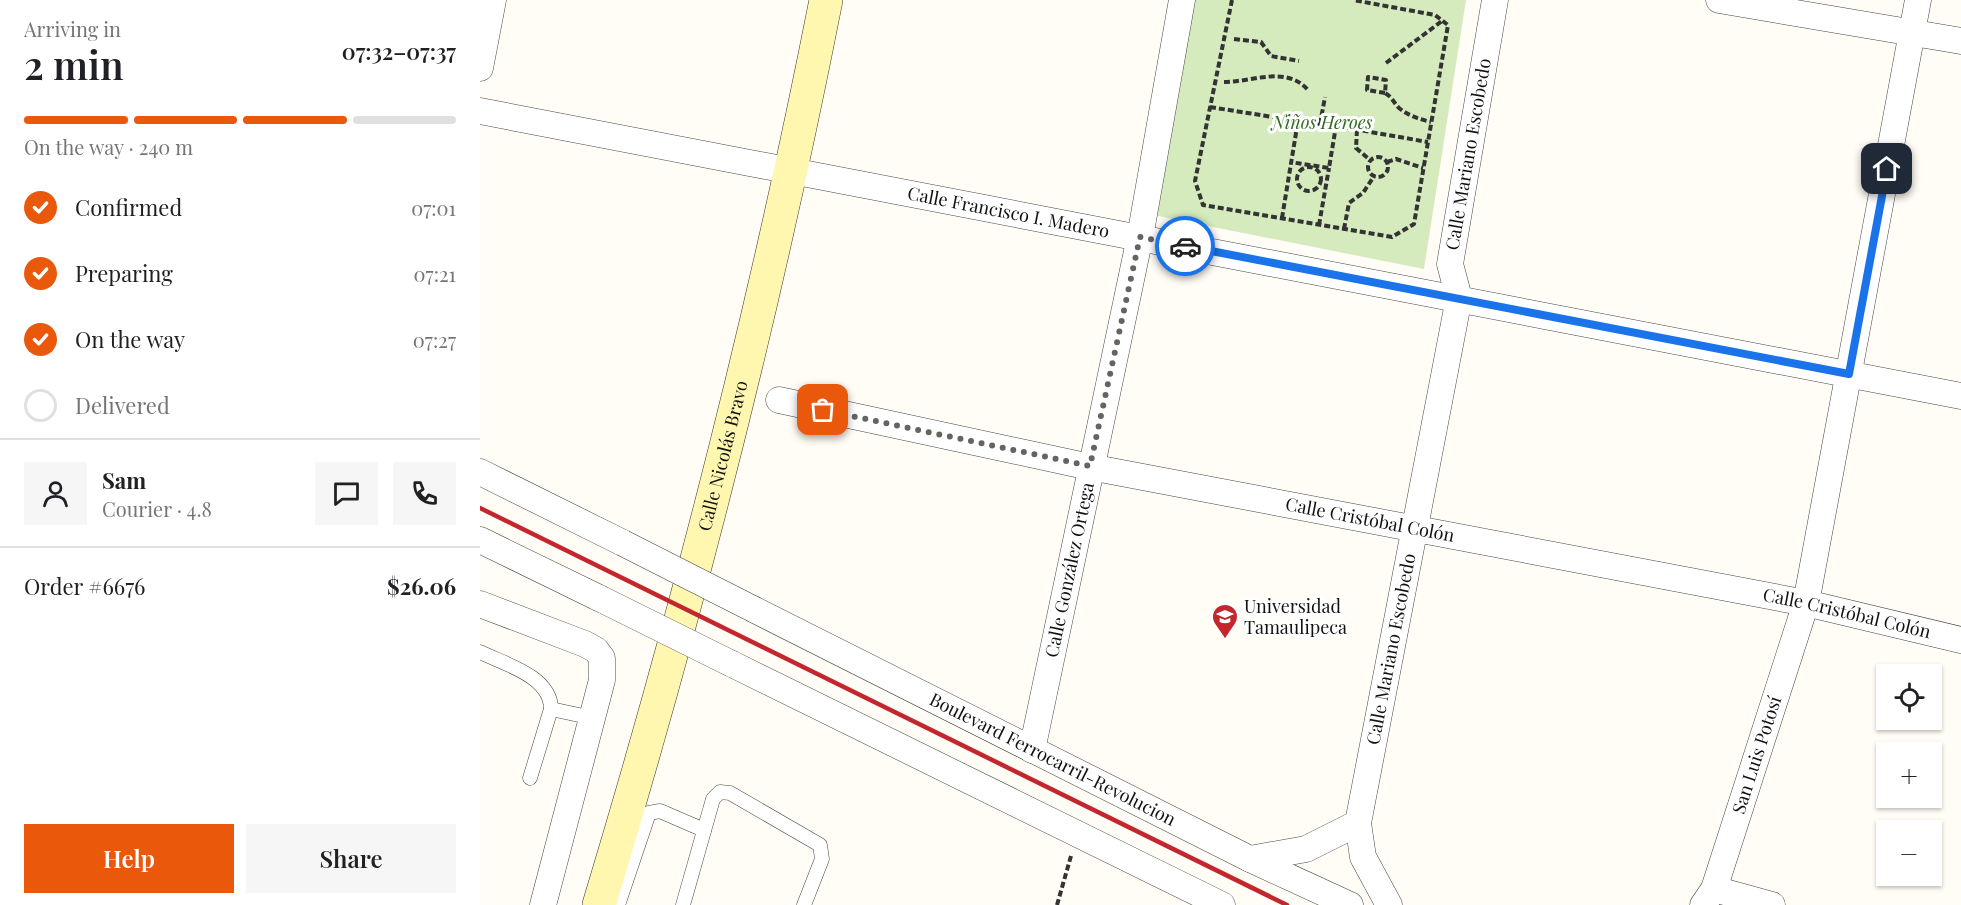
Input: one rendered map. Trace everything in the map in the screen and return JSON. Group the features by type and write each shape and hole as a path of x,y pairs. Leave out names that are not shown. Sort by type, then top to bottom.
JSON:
{"main road":[{"name":"Calle Nicolás Bravo","path":"599,905 692,578 792,172 826,0"}],"street":[{"path":"480,68 494,0"},
{"name":"Calle González Ortega","path":"1032,750 1140,237 1182,0"},
{"name":"Calle Mariano Escobedo","path":"1389,905 1376,886 1363,857 1358,823 1459,298 1449,264 1496,0"},
{"path":"1719,0 1961,41"},
{"name":"San Luis Potosí","path":"1708,897 1806,603 1918,0"},
{"name":"Calle Francisco I. Madero","path":"480,111 1961,396"},
{"name":"Calle Cristóbal Colón","path":"778,400 1090,466 1806,603 1961,640"},
{"name":"Boulevard Ferrocarril-Revolucion","path":"480,472 1250,859 1350,905"},
{"path":"480,540 1222,905"},
{"path":"480,604 596,650 602,658 603,668 593,718 543,905"},
{"path":"1250,859 1306,849 1358,823"},
{"path":"1708,897 1772,905"}],"lane":[{"path":"480,652 526,674 549,694 551,709 530,778"},
{"path":"551,709 593,718"},
{"path":"683,905 713,799 716,794 725,792 820,845 822,859 804,905"},
{"path":"618,905 649,813 660,811 704,830"}],"path":[{"path":"1232,0 1195,181 1203,205 1392,237 1414,224 1448,26 1435,15 1353,0"},
{"path":"1386,63 1442,21"},
{"path":"1234,39 1261,42 1271,56 1299,61"},
{"path":"1224,82 1275,76 1294,78 1308,90"},
{"path":"1386,93 1386,80 1368,77 1367,90 1386,93 1394,98 1397,106 1416,119 1431,122"},
{"path":"1320,124 1325,97"},
{"path":"1210,107 1428,142"},
{"path":"1282,218 1298,121"},
{"path":"1319,225 1336,126"},
{"path":"1357,130 1356,148 1370,160"},
{"path":"1370,160 1379,156 1387,162"},
{"path":"1387,162 1396,159 1424,168"},
{"path":"1370,160 1368,169 1374,176"},
{"path":"1290,162 1329,168"},
{"path":"1374,176 1386,174 1387,162"},
{"path":"1310,167 1320,173 1321,181 1315,190 1307,191 1298,184 1298,176 1302,169 1310,167"},
{"path":"1344,229 1349,203 1364,193 1374,176"},
{"path":"1057,905 1077,835"}],"green space":[{"name":"Niños Heroes","path":"1193,0 1466,0 1424,269 1153,215"}],"railway":[{"path":"480,508 1287,905"}],"way so far":[{"path":"823,410 1090,466 1140,237 1185,246"}],"place":[{"name":"Universidad Tamaulipeca","path":"1225,640"}],"route":[{"path":"1185,246 1849,374 1887,169"}]}
